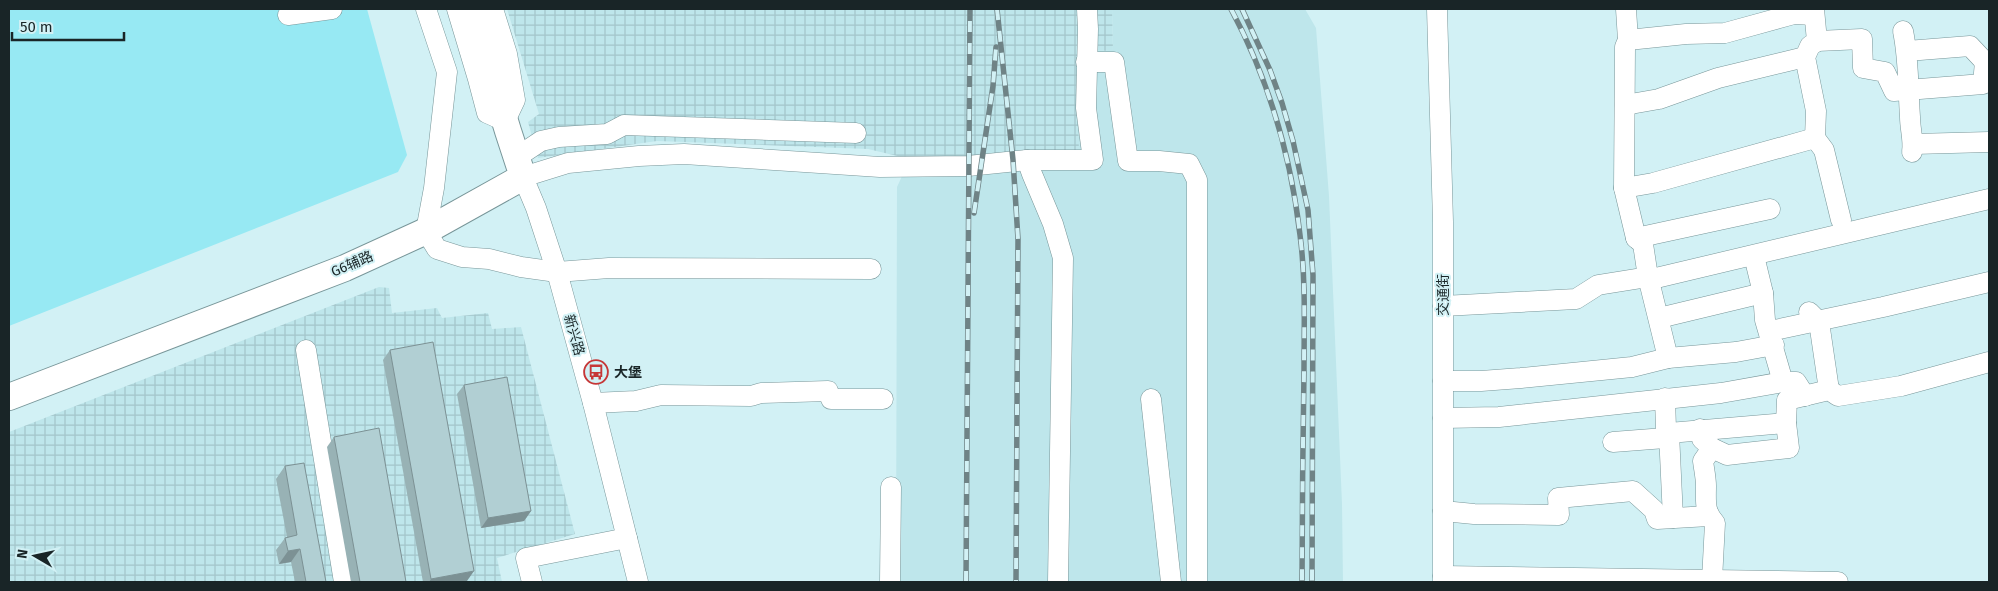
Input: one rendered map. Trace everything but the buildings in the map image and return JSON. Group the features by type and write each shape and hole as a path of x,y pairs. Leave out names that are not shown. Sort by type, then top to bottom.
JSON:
{"main road":[{"path":"471,9 520,167"},
{"name":"G6辅路","path":"9,397 345,268 426,230 520,167"}],"street":[{"path":"288,15 332,9"},
{"path":"426,9 447,72 434,188 426,230 436,249 462,257 489,258 521,267 557,272 609,268 871,268"},
{"path":"457,9 486,113 505,121 515,100 506,54 493,9"},
{"path":"520,167 639,156 684,154 880,167 968,166 1028,160 1093,160 1086,108 1087,9"},
{"name":"交通街","path":"1437,9 1443,222 1443,579"},
{"path":"1626,9 1628,40 1625,47 1624,188 1636,238 1643,244 1648,277 1668,358"},
{"path":"1628,40 1686,34 1725,33 1794,14 1814,12 1817,41"},
{"path":"1842,220 1824,150 1815,138 1816,111 1804,57 1810,46 1817,41 1862,39 1863,68 1885,72 1894,91 1908,90 1983,84 1987,62 1970,46 1905,41 1908,90 1910,127 1913,148 1989,142"},
{"path":"1625,105 1659,99 1718,78 1804,57"},
{"path":"1086,62 1114,62 1128,161 1159,161 1189,164 1197,180 1197,582"},
{"path":"447,72 463,72 478,79"},
{"path":"520,167 541,141 559,137 607,134 624,125 856,133"},
{"path":"1624,188 1653,183 1815,138"},
{"path":"1028,160 1053,224 1063,258 1058,582"},
{"name":"新兴路","path":"520,167 557,272 593,403 615,498 638,582"},
{"path":"1443,306 1576,298 1598,285 1648,277 1656,278 1989,199"},
{"path":"1636,238 1770,209"},
{"path":"1754,256 1763,293 1765,320 1772,338 1783,382"},
{"path":"1443,380 1481,381 1521,378 1632,367 1668,358 1736,352 1772,338 1814,316 1989,282"},
{"path":"1659,318 1763,293"},
{"path":"1814,316 1829,390 1838,396 1901,386 1989,362"},
{"path":"306,350 344,582"},
{"path":"1443,418 1499,417 1721,393 1783,382 1796,382 1805,396"},
{"path":"1700,429 1702,439 1712,448 1727,455 1789,448 1786,400 1829,390"},
{"path":"593,403 636,401 661,395 751,396 761,393 828,391 831,399 883,399"},
{"path":"1665,398 1666,429 1669,433 1673,518"},
{"path":"1151,399 1171,582"},
{"path":"1613,442 1665,438 1669,433 1700,429 1786,423"},
{"path":"1712,448 1703,462 1706,486 1705,504 1709,516 1715,523 1712,580"},
{"path":"890,582 891,487"},
{"path":"1443,511 1474,514 1559,515 1558,498 1633,491 1654,510 1657,519 1709,516"},
{"path":"531,582 526,558 627,538"},
{"path":"1443,579 1838,582"}],"shaded area":[{"path":"9,9 367,9 407,155 398,172 9,326"},
{"path":"507,9 1112,9 1113,51 1077,50 1079,157 910,159 868,149 657,141 538,158 528,122 539,114"},
{"path":"1112,9 1305,9 1316,28 1329,196 1342,504 1343,582 896,582 897,187 910,159 1077,92 1077,50 1113,51"},
{"path":"379,287 389,288 392,313 437,308 442,318 488,313 492,329 521,327 575,534 497,558 502,582 9,582 9,432"}],"railway":[{"path":"966,582 970,9"},
{"path":"997,9 1013,160 1018,239 1016,582"},
{"path":"1231,9 1256,62 1276,119 1291,176 1300,235 1304,303 1302,582"},
{"path":"1242,9 1270,70 1282,103 1293,141 1308,210 1313,275 1312,582"},
{"path":"974,213 993,86 996,47"}],"place":[{"name":"大堡","path":"596,372"}]}
